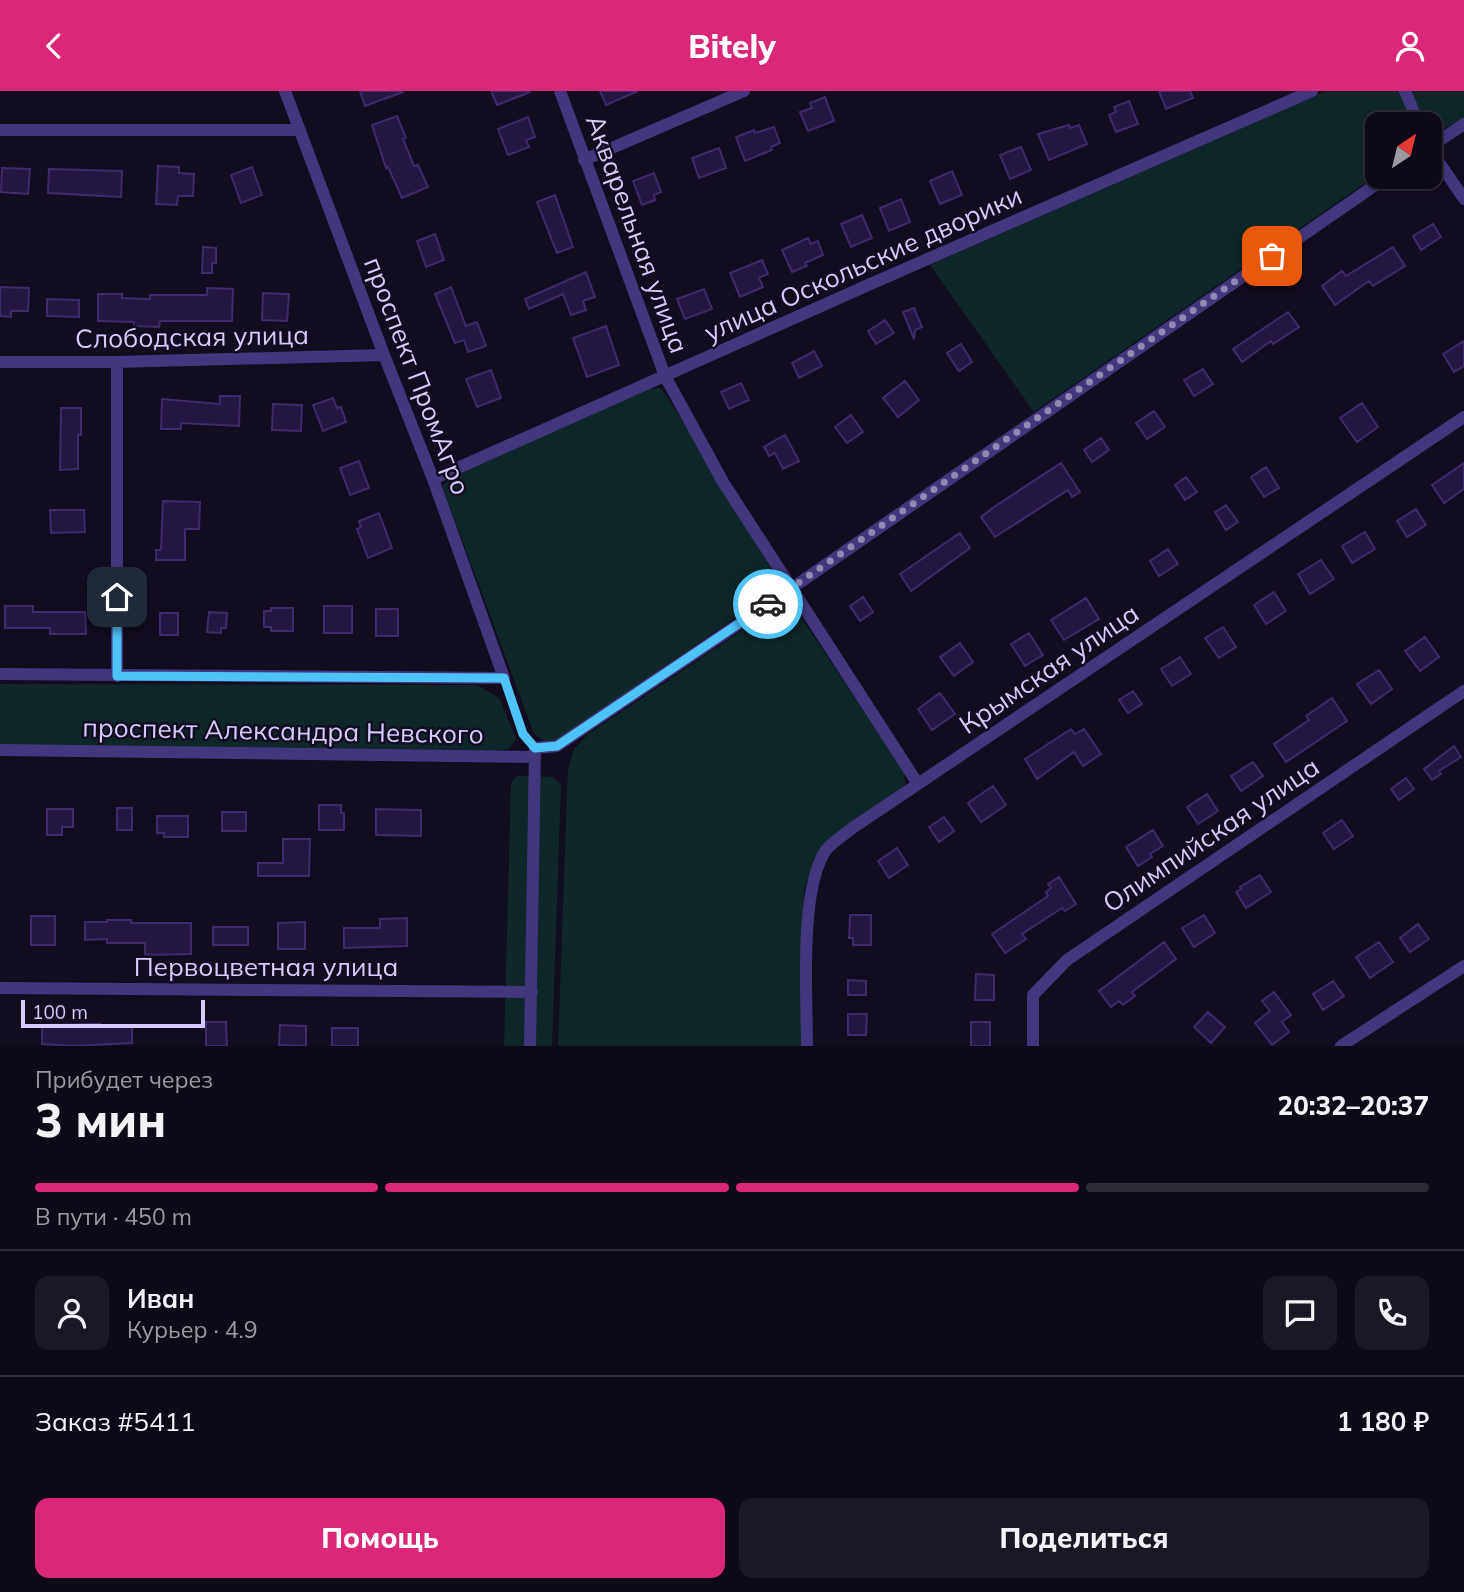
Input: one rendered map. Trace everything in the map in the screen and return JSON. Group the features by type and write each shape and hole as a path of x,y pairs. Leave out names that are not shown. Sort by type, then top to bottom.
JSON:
{"street":[{"name":"проспект ПромАгро","path":"285,91 433,479 504,678"},
{"name":"Акварельная улица","path":"560,91 665,376 723,482 918,784"},
{"path":"584,160 744,91"},
{"name":"улица Оскольские дворики","path":"433,479 1312,91"},
{"path":"1405,91 1414,112"},
{"path":"1442,140 1464,124"},
{"path":"0,130 300,130"},
{"path":"1442,166 1464,199"},
{"name":"проспект Александра Невского","path":"0,750 535,753 557,746 790,589 1370,189"},
{"name":"Слободская улица","path":"0,362 117,362 384,355"},
{"path":"117,362 117,676"},
{"name":"Крымская улица","path":"807,1046 808,926 812,881 827,849 851,829 1464,417"},
{"name":"проспект Александра Невского","path":"0,674 504,678"},
{"name":"Олимпийская улица","path":"1033,1046 1033,995 1067,960 1464,691"},
{"path":"530,1046 535,753"},
{"path":"1341,1046 1464,966"},
{"name":"Первоцветная улица","path":"0,988 532,992"}],"lane":[{"path":"504,678 523,734 535,753"}],"green space":[{"path":"1326,91 1400,91 1409,112 1365,112 1365,183 1034,412 930,265"},
{"path":"1411,91 1464,91 1464,118 1442,129 1442,112 1419,112"},
{"path":"660,388 770,567 775,583 771,593 558,740 544,740 533,731 442,486 456,473 649,389"},
{"path":"789,605 797,611 904,772 905,784 814,862 804,889 801,1046 558,1046 568,769 574,749 587,735 777,607"},
{"path":"0,684 477,685 499,698 516,739 509,749 499,751 0,745"},
{"path":"517,776 553,777 561,785 552,1046 504,1046 511,783"}],"building":[{"path":"360,91 402,91 403,92 365,106"},
{"path":"491,91 530,91 530,92 497,105"},
{"path":"600,91 638,91 606,105"},
{"path":"1159,91 1190,91 1193,98 1166,109"},
{"path":"825,97 834,121 808,131 800,112 812,108 810,103"},
{"path":"1129,101 1138,124 1116,132 1109,115 1116,112 1114,107"},
{"path":"397,116 414,166 418,165 428,187 402,198 388,167 386,168 372,125"},
{"path":"528,117 535,137 526,140 529,147 508,155 498,129"},
{"path":"1069,125 1070,128 1079,125 1087,144 1049,160 1038,134"},
{"path":"774,127 780,143 771,147 772,150 745,161 736,137 754,130 755,133"},
{"path":"1021,147 1031,170 1010,179 1000,155"},
{"path":"719,148 726,168 699,178 692,158"},
{"path":"158,166 179,167 179,173 194,174 193,196 178,196 177,205 156,204"},
{"path":"252,167 262,195 241,203 231,175"},
{"path":"2,168 30,169 28,194 1,192"},
{"path":"49,169 122,171 121,197 48,193"},
{"path":"952,171 962,195 940,204 930,181"},
{"path":"654,173 661,192 654,195 655,200 642,205 633,181"},
{"path":"555,195 573,247 557,253 537,202"},
{"path":"901,199 910,222 889,231 880,208"},
{"path":"862,215 872,238 851,247 841,224"},
{"path":"1433,224 1441,237 1421,250 1413,236"},
{"path":"435,234 444,260 426,267 417,241"},
{"path":"808,238 811,244 818,241 823,255 792,272 782,250"},
{"path":"203,247 216,248 216,263 212,263 212,273 202,273"},
{"path":"1393,247 1405,266 1373,286 1369,281 1335,305 1322,286 1342,271 1346,276"},
{"path":"762,260 768,274 759,278 763,287 740,297 730,273"},
{"path":"586,272 595,297 583,301 586,310 571,315 563,294 529,309 525,299"},
{"path":"0,287 29,288 28,311 11,311 11,317 0,316"},
{"path":"451,287 466,326 477,322 486,346 468,352 464,340 455,343 435,294"},
{"path":"207,288 233,289 232,321 160,321 159,327 134,326 134,322 98,321 98,294 122,294 122,298 150,299 150,295 207,295"},
{"path":"704,289 712,309 685,319 677,299"},
{"path":"263,293 289,294 287,321 262,320"},
{"path":"47,299 79,300 79,317 47,316"},
{"path":"914,308 922,327 915,330 914,339 903,312"},
{"path":"1288,312 1299,327 1273,344 1271,341 1242,362 1233,349"},
{"path":"885,320 894,333 876,344 868,331"},
{"path":"606,326 619,365 587,377 573,338"},
{"path":"1464,341 1464,366 1454,372 1443,354"},
{"path":"961,344 972,362 959,371 947,353"},
{"path":"814,351 822,366 799,378 792,363"},
{"path":"1203,369 1213,384 1194,396 1184,380"},
{"path":"491,370 501,398 477,407 466,379"},
{"path":"905,381 919,400 898,417 883,398"},
{"path":"741,383 749,400 729,409 721,392"},
{"path":"220,396 240,396 239,426 181,423 181,429 161,429 162,399 220,404"},
{"path":"333,398 337,408 341,407 346,422 323,431 313,405"},
{"path":"1362,403 1378,427 1357,442 1340,418"},
{"path":"273,404 302,405 301,431 272,430"},
{"path":"61,408 81,408 78,469 60,470"},
{"path":"1154,411 1165,427 1147,439 1136,423"},
{"path":"851,415 863,432 847,443 835,427"},
{"path":"785,435 799,461 783,469 775,453 769,456 764,447"},
{"path":"1101,438 1109,450 1092,462 1084,450"},
{"path":"359,461 369,488 350,495 340,468"},
{"path":"1061,463 1080,492 1072,497 1068,490 995,537 981,517"},
{"path":"1464,463 1464,489 1444,503 1432,485"},
{"path":"1266,467 1279,488 1264,497 1251,477"},
{"path":"1186,477 1197,492 1185,500 1175,485"},
{"path":"163,501 200,502 199,529 185,529 185,560 156,560 156,550 161,550"},
{"path":"1226,505 1238,522 1226,530 1215,512"},
{"path":"1416,509 1426,525 1407,537 1397,521"},
{"path":"50,510 84,510 85,532 51,533"},
{"path":"379,513 392,548 368,558 357,529 361,527 359,521"},
{"path":"1365,532 1375,549 1352,563 1342,546"},
{"path":"960,533 970,548 911,591 900,574"},
{"path":"1168,549 1178,564 1159,576 1150,561"},
{"path":"1321,560 1334,579 1310,594 1298,574"},
{"path":"1274,592 1286,611 1266,624 1254,605"},
{"path":"863,597 873,612 860,621 850,606"},
{"path":"1086,598 1099,619 1064,640 1051,620"},
{"path":"5,606 33,606 33,612 85,612 86,634 50,634 50,628 5,628"},
{"path":"324,606 352,606 352,633 324,633"},
{"path":"271,608 293,608 293,631 271,631 271,627 264,627 264,611 271,611"},
{"path":"376,609 398,609 398,636 376,636"},
{"path":"209,612 227,613 226,628 221,628 221,633 207,632"},
{"path":"160,613 178,613 178,635 160,635"},
{"path":"1223,627 1236,647 1219,658 1205,638"},
{"path":"1029,633 1043,655 1025,666 1011,644"},
{"path":"1425,637 1439,657 1420,671 1405,651"},
{"path":"960,643 973,662 954,676 940,657"},
{"path":"1180,657 1191,674 1172,686 1161,669"},
{"path":"1379,670 1392,689 1371,704 1357,684"},
{"path":"1133,691 1142,704 1128,713 1119,700"},
{"path":"940,693 955,714 932,730 918,709"},
{"path":"1332,698 1347,721 1286,762 1274,744 1309,720 1306,716"},
{"path":"1071,729 1075,734 1084,729 1101,754 1083,766 1074,752 1037,779 1025,759"},
{"path":"1454,746 1461,757 1439,771 1441,774 1432,780 1424,769"},
{"path":"1253,762 1263,776 1241,791 1231,776"},
{"path":"1406,778 1414,789 1399,800 1391,789"},
{"path":"993,786 1006,805 981,822 968,803"},
{"path":"1207,794 1218,811 1198,824 1187,807"},
{"path":"319,805 341,805 344,830 319,830"},
{"path":"117,808 132,808 132,830 117,830"},
{"path":"47,809 73,809 73,827 62,827 62,835 47,835"},
{"path":"376,809 421,810 421,836 376,835"},
{"path":"222,812 246,812 246,831 222,831"},
{"path":"157,816 188,816 188,837 164,837 164,833 157,833"},
{"path":"944,817 954,831 939,842 929,827"},
{"path":"1342,820 1353,836 1334,849 1323,833"},
{"path":"1153,830 1163,846 1138,866 1126,847"},
{"path":"283,839 310,839 309,876 258,876 258,863 283,863"},
{"path":"897,848 908,865 889,878 878,861"},
{"path":"1260,875 1271,892 1246,908 1236,892"},
{"path":"1059,877 1076,904 1065,911 1062,908 1022,934 1026,939 1005,953 992,934 1048,896 1046,892 1051,888 1048,884"},
{"path":"850,915 871,915 871,945 853,945 853,938 849,938"},
{"path":"1204,915 1215,933 1194,947 1182,928"},
{"path":"31,916 55,916 55,945 31,945"},
{"path":"407,918 407,946 344,948 344,928 380,928 380,919"},
{"path":"131,920 131,923 191,923 191,954 145,955 145,943 85,940 85,922"},
{"path":"305,922 305,949 278,949 278,923"},
{"path":"1418,924 1429,939 1410,952 1400,938"},
{"path":"213,927 248,927 248,945 213,945"},
{"path":"1164,942 1176,959 1132,992 1135,996 1123,1005 1119,1001 1111,1007 1099,991"},
{"path":"1379,942 1393,962 1370,978 1356,957"},
{"path":"976,974 994,975 994,1000 975,1000"},
{"path":"848,980 866,981 866,995 848,995"},
{"path":"1333,981 1344,996 1323,1010 1313,994"},
{"path":"1274,992 1291,1015 1282,1022 1289,1032 1272,1045 1255,1023 1270,1011 1262,1001"},
{"path":"1208,1012 1225,1027 1211,1043 1194,1027"},
{"path":"848,1014 867,1014 866,1035 848,1035"},
{"path":"206,1022 226,1022 227,1046 206,1046"},
{"path":"971,1022 990,1022 990,1046 971,1046"},
{"path":"100,1024 100,1027 132,1027 132,1043 74,1046 42,1044 42,1025"},
{"path":"280,1025 306,1026 306,1046 279,1045"},
{"path":"332,1028 358,1028 358,1046 332,1046"}],"way so far":[{"path":"768,604 1272,256"}],"route":[{"path":"117,597 117,676 504,678 523,734 535,748 557,746 768,604"}]}
